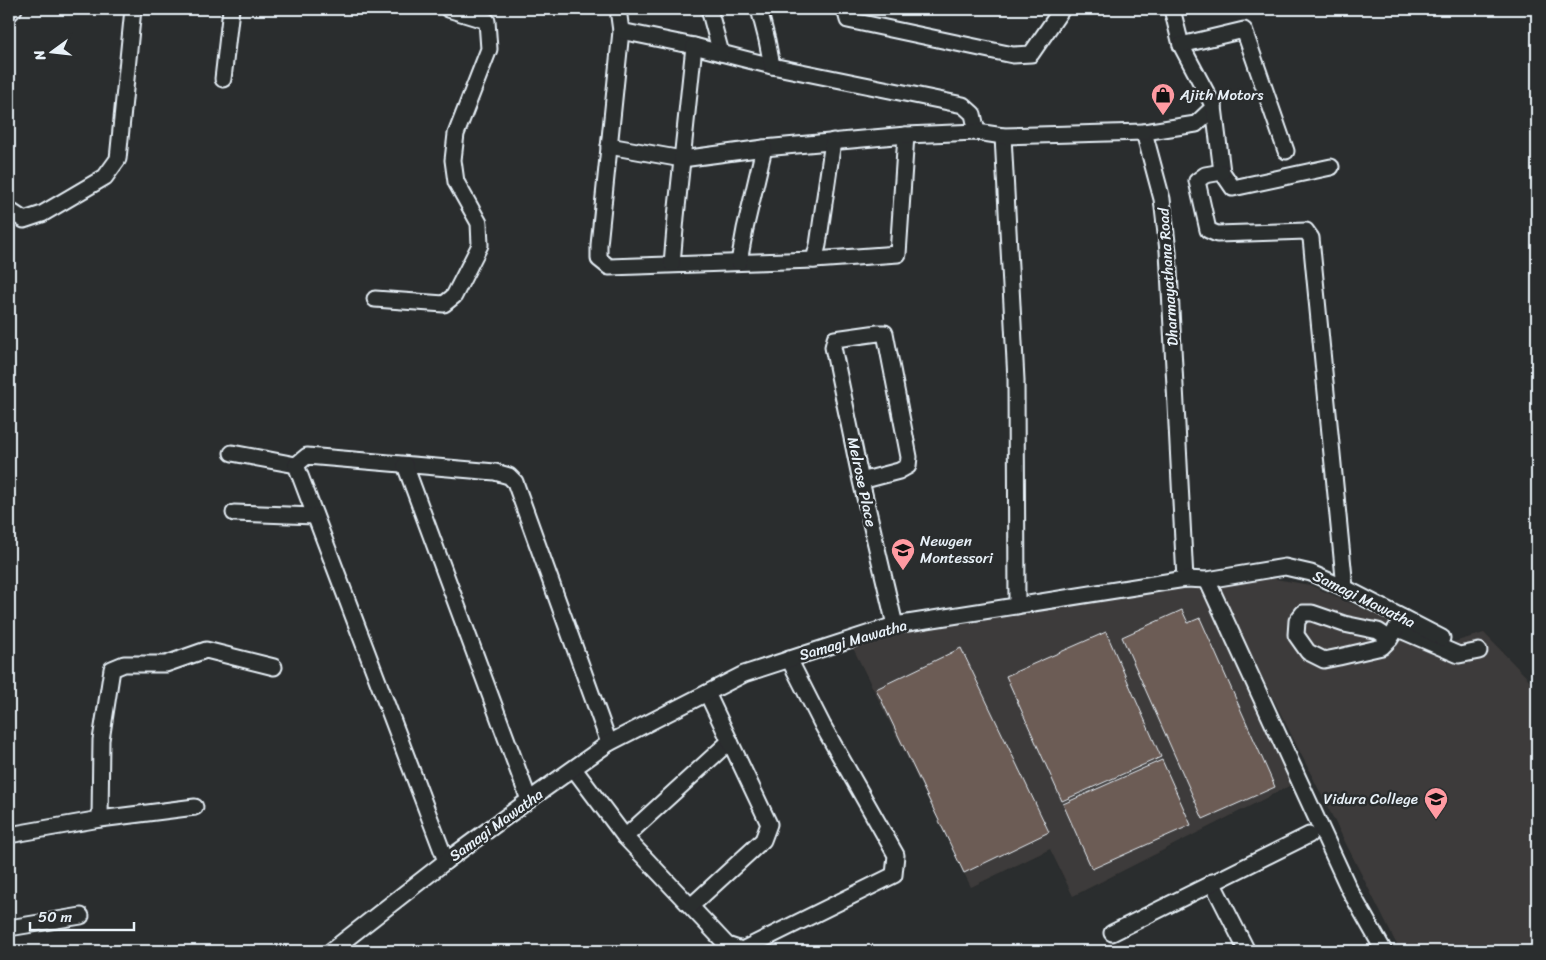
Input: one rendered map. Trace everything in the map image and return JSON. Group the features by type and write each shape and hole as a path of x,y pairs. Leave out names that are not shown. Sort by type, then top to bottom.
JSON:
{"street":[{"path":"9,14 14,9"},
{"path":"9,210 24,220 42,214 105,177 118,159 133,9"},
{"path":"223,79 231,9"},
{"path":"375,299 444,304 454,296 480,245 479,223 456,182 453,160 456,134 489,49 487,21 448,9"},
{"path":"618,9 621,31 599,245 599,259 609,267 814,260 898,254 906,136"},
{"path":"709,9 721,53"},
{"path":"759,9 768,40 772,66"},
{"path":"845,9 848,20 1013,55 1031,54 1062,9"},
{"path":"1172,9 1181,45 1214,107 1222,172 1233,188 1331,167"},
{"path":"1181,45 1244,30 1286,151"},
{"path":"621,31 694,46 772,66 963,105 973,114 977,132"},
{"path":"672,264 694,46"},
{"path":"608,146 682,159 764,148 906,136 977,132 1003,136 1144,132 1196,124 1214,107"},
{"name":"Dharmayathana Road","path":"1144,132 1162,198 1168,251 1185,579"},
{"path":"1003,136 1016,380 1018,606"},
{"path":"814,260 818,245 833,142"},
{"path":"740,262 745,229 764,148"},
{"path":"1222,172 1205,175 1197,181 1208,230 1217,234 1306,231 1311,238 1345,588"},
{"name":"Melrose Place","path":"861,481 908,466 909,457 885,333 835,339 833,346 861,481 895,625"},
{"path":"232,453 296,465 307,456 495,472 509,476 515,482 609,743"},
{"path":"405,464 529,800"},
{"path":"296,465 446,861"},
{"path":"234,513 315,516"},
{"name":"Samagi Mawatha","path":"331,951 446,861 609,743 744,674 895,625 1185,579 1208,580 1286,567 1311,573 1345,588 1396,628 1442,638"},
{"path":"1208,580 1349,889 1384,951"},
{"path":"1396,628 1382,646 1324,660 1308,652 1296,635 1297,622 1303,613 1312,613 1344,624 1378,631 1396,628 1459,655 1479,651"},
{"path":"100,819 101,740 112,669 124,664 166,664 206,650 274,668"},
{"path":"574,769 625,837 727,945 742,950 894,875 896,855 823,726 789,659"},
{"path":"691,906 763,840 769,824 707,693"},
{"path":"625,837 730,741"},
{"path":"9,835 100,819 195,807"},
{"path":"1112,933 1308,835"},
{"path":"1212,882 1247,951"},
{"path":"9,928 81,916"}],"shaded area":[{"name":"Vidura College","path":"1259,576 1310,585 1444,645 1484,633 1537,688 1537,951 1400,951 1216,585"},
{"path":"1185,587 1203,588 1295,783 1073,896 1050,849 971,887 852,646 896,632"}],"building":[{"path":"1182,610 1188,623 1200,618 1275,787 1203,819 1122,637"},
{"path":"1106,632 1161,757 1062,801 1006,676"},
{"path":"961,648 1049,832 964,873 876,689"},
{"path":"1162,760 1191,825 1092,869 1063,804"}],"place":[{"name":"Ajith Motors","path":"1163,116"},
{"name":"Newgen Montessori","path":"903,571"},
{"name":"Vidura College","path":"1436,820"}]}
